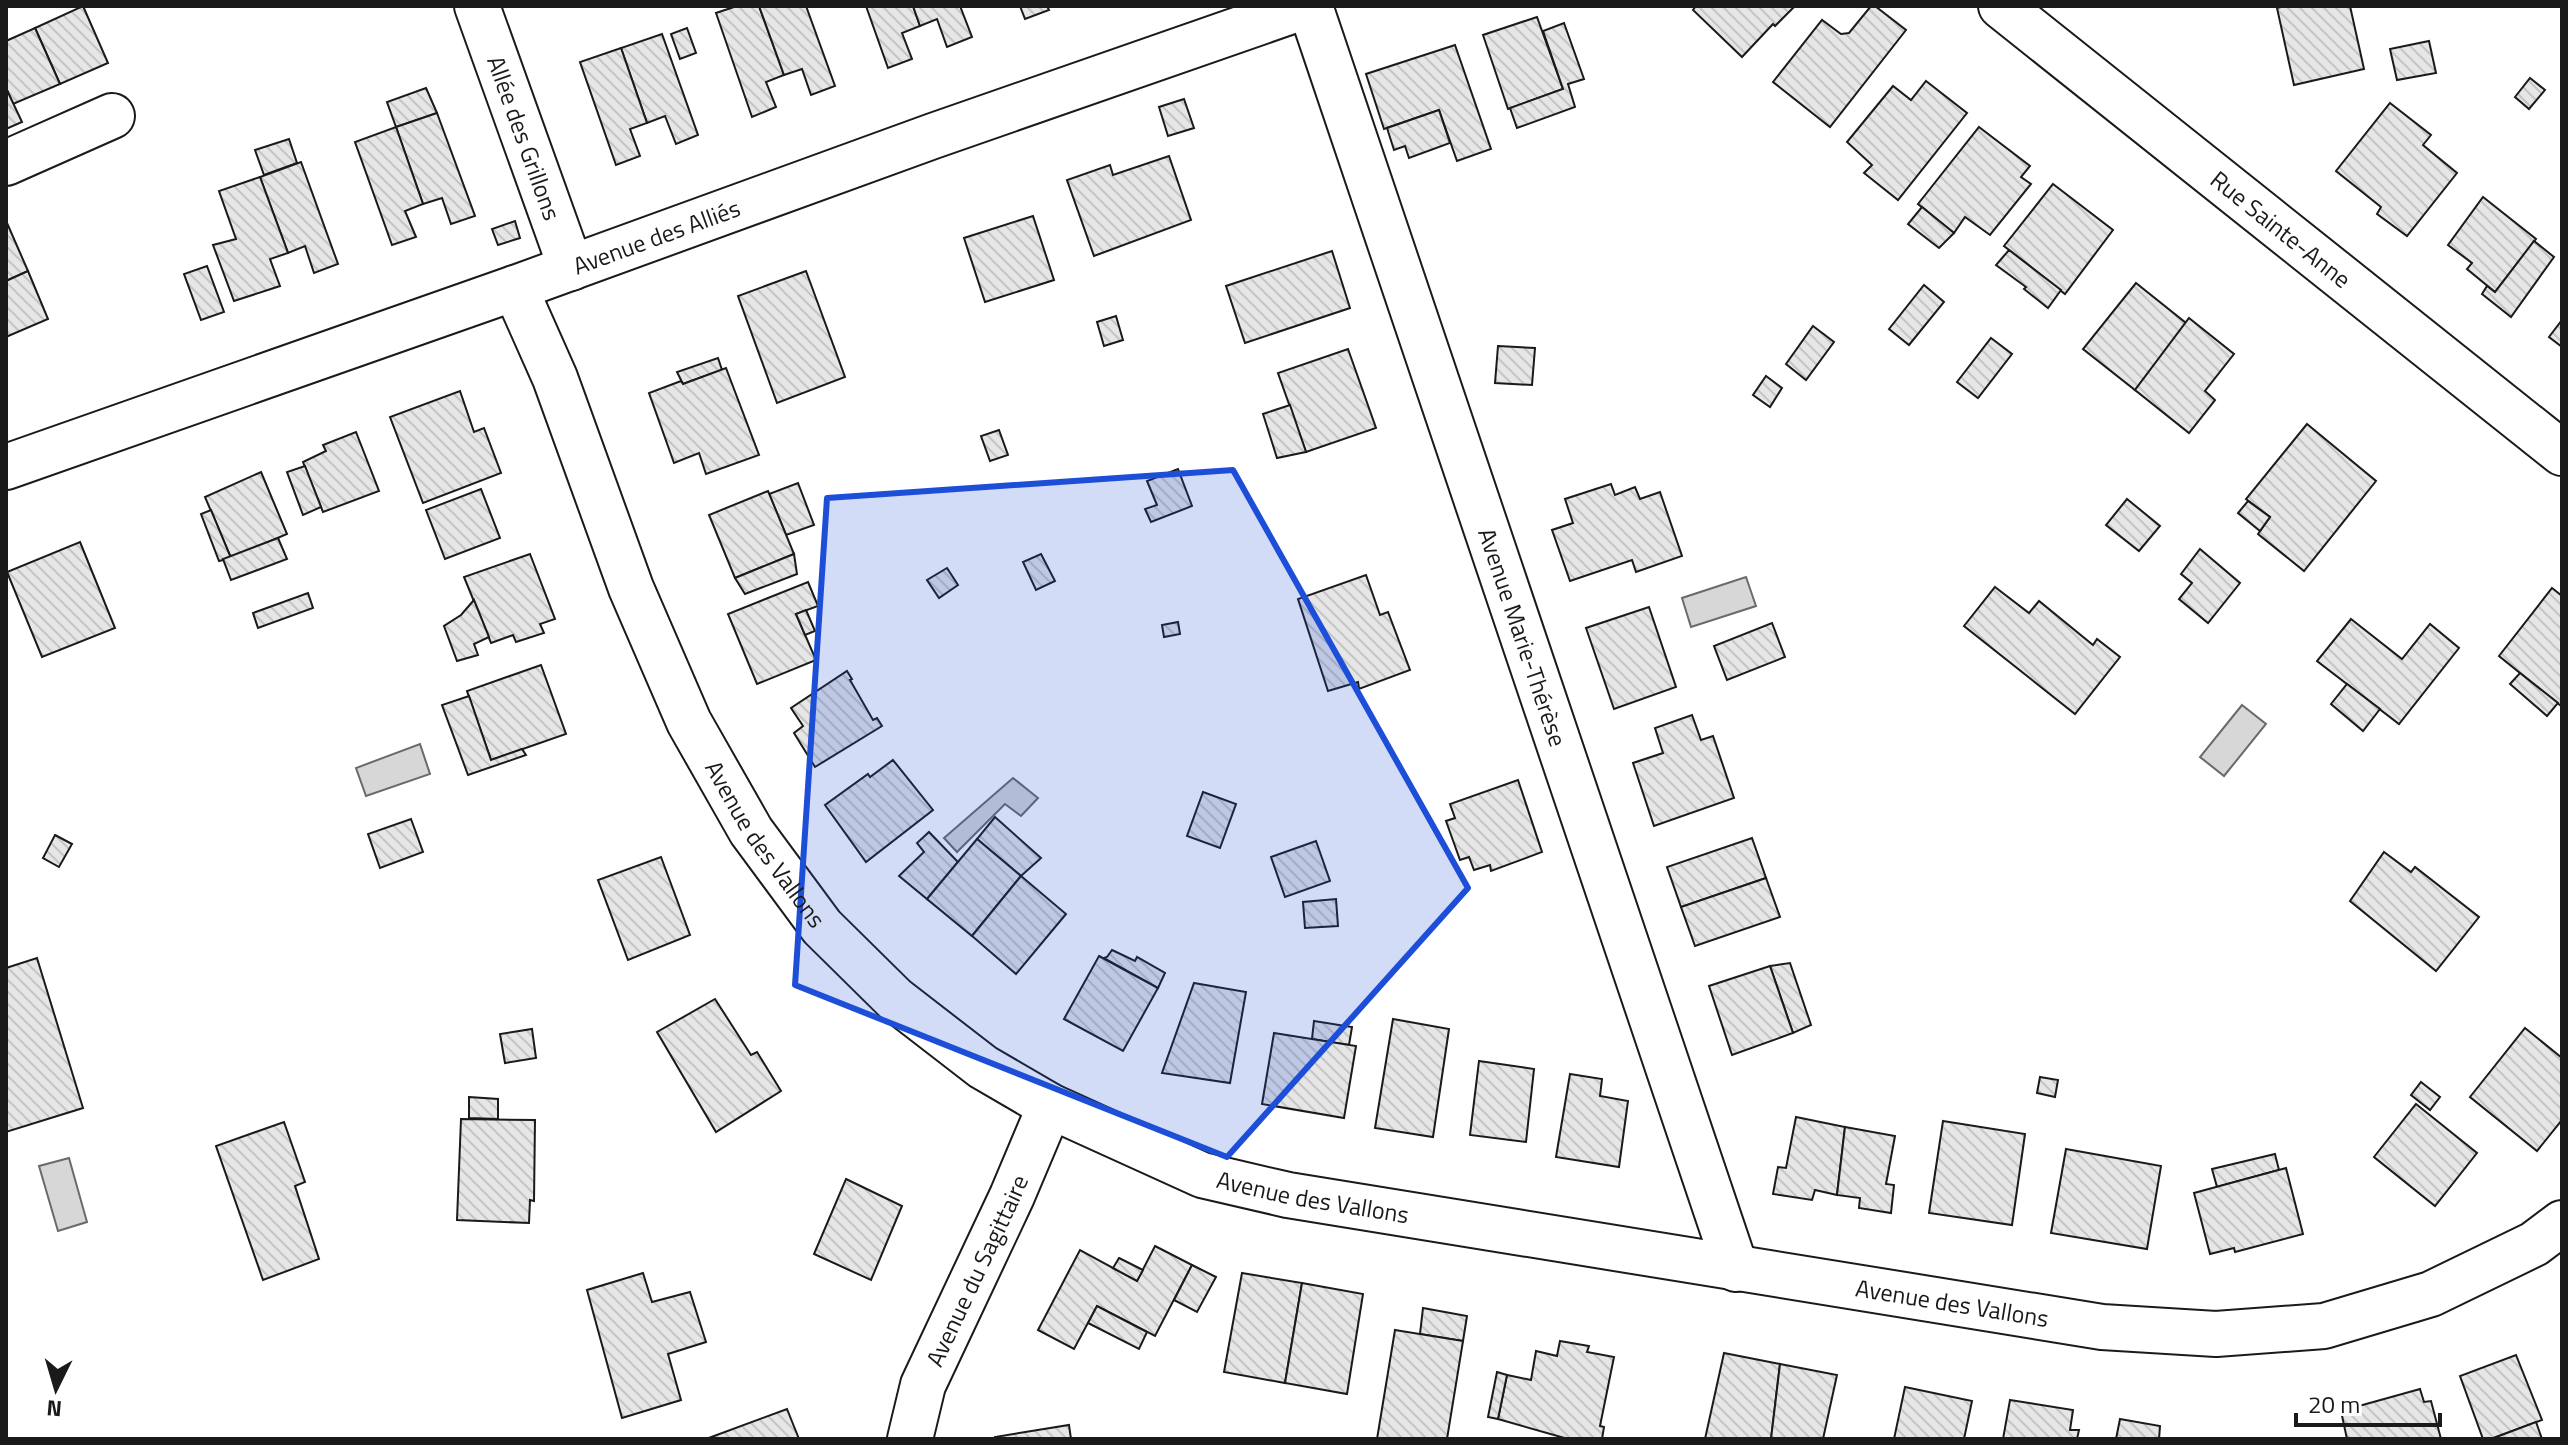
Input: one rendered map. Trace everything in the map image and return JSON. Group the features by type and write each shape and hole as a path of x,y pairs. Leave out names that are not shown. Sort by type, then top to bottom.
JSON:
{"street":[{"name":"Allée des Grillons","path":"477,6 571,268"},
{"name":"Avenue des Alliés","path":"9,464 1308,6"},
{"name":"Avenue Marie-Thérèse","path":"1308,6 1736,1269"},
{"name":"Rue Sainte-Anne","path":"2001,6 2562,453"},
{"path":"6,163 112,116"},
{"name":"Avenue des Vallons","path":"515,288 555,378 631,588 689,722 751,831 822,927 895,999 983,1067 1050,1106 1137,1147 1202,1175 1288,1195 2102,1327 2216,1334 2324,1326 2431,1294 2534,1244 2562,1223"},
{"name":"Avenue du Sagittaire","path":"910,1439 923,1385 1012,1196 1050,1106"}],"highlighted area":[{"path":"1233,470 1468,888 1227,1157 795,985 827,498"}],"shaded area":[{"path":"1746,577 1756,606 1691,627 1682,598"},
{"path":"2242,705 2266,724 2224,776 2200,757"},
{"path":"420,744 430,774 366,796 356,768"},
{"path":"1013,778 1038,798 1021,816 1005,804 957,852 944,838"},
{"path":"69,1158 87,1222 58,1231 39,1166"}],"building":[{"path":"83,6 108,63 60,84 35,28"},
{"path":"737,6 759,6 784,75 766,82 776,107 752,117 716,13"},
{"path":"759,6 806,6 835,86 811,95 802,69 784,75"},
{"path":"866,6 913,6 920,26 902,33 912,59 888,68"},
{"path":"913,6 960,6 972,37 947,47 937,19 920,26"},
{"path":"1020,6 1047,6 1049,10 1025,19"},
{"path":"1696,6 1795,6 1742,57 1693,10"},
{"path":"1871,6 1906,30 1830,127 1773,82 1822,20 1841,34 1849,33"},
{"path":"2350,6 2364,69 2294,85 2277,8"},
{"path":"1537,17 1563,89 1508,109 1483,35"},
{"path":"1564,23 1584,79 1568,84 1575,107 1517,128 1510,108 1563,89 1543,31"},
{"path":"35,28 60,84 13,104 6,88 6,41"},
{"path":"687,28 696,53 680,59 671,34"},
{"path":"662,34 698,135 676,144 665,116 647,123 621,48"},
{"path":"2429,41 2436,73 2397,80 2390,49"},
{"path":"1455,45 1491,149 1457,161 1439,110 1384,129 1366,74"},
{"path":"621,48 647,123 630,129 640,156 616,165 580,62"},
{"path":"2530,78 2545,90 2529,109 2515,97"},
{"path":"1926,81 1967,113 1898,200 1864,173 1872,165 1847,142 1893,86 1911,100"},
{"path":"6,88 22,122 6,129"},
{"path":"426,88 437,113 396,127 387,102"},
{"path":"1184,99 1194,128 1168,136 1159,107"},
{"path":"2390,103 2431,135 2423,145 2457,173 2407,236 2377,214 2381,207 2336,171"},
{"path":"1439,110 1450,143 1409,158 1405,146 1394,150 1387,128"},
{"path":"437,113 475,216 451,224 442,198 423,204 396,127"},
{"path":"396,127 423,204 405,211 416,237 392,245 355,142"},
{"path":"1979,127 2030,166 2021,177 2031,184 1990,235 1965,217 1954,233 1918,204"},
{"path":"289,139 297,163 264,175 255,150"},
{"path":"1169,156 1191,220 1094,256 1067,180 1110,165 1113,175"},
{"path":"301,162 338,264 314,273 305,246 288,253 260,177"},
{"path":"260,177 288,253 270,259 280,286 234,301 213,245 236,239 219,191"},
{"path":"2053,184 2113,230 2065,294 2004,246"},
{"path":"2483,197 2536,239 2495,292 2467,269 2472,263 2448,245"},
{"path":"1922,207 1954,233 1939,248 1908,224"},
{"path":"1033,216 1054,280 985,302 964,238"},
{"path":"515,221 520,238 498,245 492,229"},
{"path":"6,224 28,271 6,281"},
{"path":"2534,241 2554,257 2511,317 2482,294 2487,286 2495,292"},
{"path":"2009,250 2061,290 2048,308 1996,265"},
{"path":"1332,251 1350,308 1245,343 1226,286"},
{"path":"207,266 224,312 201,320 184,274"},
{"path":"28,271 48,319 6,337 6,281"},
{"path":"806,271 845,377 777,403 738,296"},
{"path":"2136,283 2186,323 2135,390 2083,349"},
{"path":"1924,285 1944,302 1909,345 1889,329"},
{"path":"1116,316 1123,340 1104,346 1097,322"},
{"path":"2189,318 2234,354 2205,391 2215,400 2189,433 2135,390"},
{"path":"2562,320 2562,347 2549,337"},
{"path":"1813,326 1834,342 1806,380 1786,364"},
{"path":"1991,338 2012,354 1978,398 1957,382"},
{"path":"1498,346 1535,348 1532,385 1495,383"},
{"path":"1348,349 1376,428 1306,452 1278,373"},
{"path":"718,358 722,370 683,384 677,372"},
{"path":"726,368 759,455 706,474 699,453 674,463 649,393"},
{"path":"1766,376 1782,388 1770,407 1753,395"},
{"path":"460,391 474,432 484,428 501,473 423,503 390,417"},
{"path":"1290,405 1306,452 1277,458 1263,414"},
{"path":"2307,424 2376,481 2304,571 2258,534 2270,517 2246,499"},
{"path":"999,430 1008,455 990,461 981,436"},
{"path":"356,432 379,491 323,512 303,462 326,451 323,445"},
{"path":"305,466 321,507 303,515 287,472"},
{"path":"1178,469 1192,506 1151,522 1145,509 1157,505 1147,481"},
{"path":"261,472 287,534 231,558 205,497"},
{"path":"798,483 814,525 786,535 769,494"},
{"path":"1611,484 1615,495 1635,487 1640,499 1660,492 1682,556 1636,572 1632,560 1570,581 1552,530 1573,523 1565,499"},
{"path":"481,489 500,538 445,559 426,510"},
{"path":"768,491 794,554 735,578 709,515"},
{"path":"2127,499 2160,526 2139,551 2106,525"},
{"path":"2248,501 2270,517 2260,531 2238,513"},
{"path":"211,510 231,558 219,561 201,514"},
{"path":"278,538 287,559 231,580 223,559"},
{"path":"80,542 115,628 42,657 7,572"},
{"path":"2200,549 2240,583 2208,623 2179,599 2192,583 2181,574"},
{"path":"530,554 555,619 540,624 544,633 516,642 513,635 491,643 464,577"},
{"path":"794,554 797,574 745,594 735,578"},
{"path":"1041,554 1055,581 1036,590 1023,562"},
{"path":"947,568 958,585 939,598 927,580"},
{"path":"1366,575 1380,615 1388,612 1410,670 1359,689 1358,682 1328,691 1298,599"},
{"path":"808,582 818,606 796,614 816,660 757,684 728,614"},
{"path":"1995,587 2029,613 2039,601 2093,645 2097,639 2120,657 2075,714 1964,626"},
{"path":"2552,588 2562,596 2561,706 2499,656"},
{"path":"308,593 313,608 258,628 253,613"},
{"path":"474,600 489,637 474,644 478,655 457,661 444,626 461,615"},
{"path":"1649,607 1676,687 1614,709 1586,628"},
{"path":"806,610 815,631 805,635 796,614"},
{"path":"2351,619 2402,659 2430,624 2459,648 2399,724 2317,661"},
{"path":"1178,622 1180,634 1164,637 1162,625"},
{"path":"1772,623 1785,657 1727,680 1714,646"},
{"path":"541,665 566,734 491,760 467,691"},
{"path":"847,671 873,720 877,718 882,726 815,767 794,733 803,726 791,708"},
{"path":"2520,673 2558,703 2547,716 2510,684"},
{"path":"2347,684 2380,709 2363,731 2331,704"},
{"path":"469,696 491,760 522,749 526,755 468,775 442,705"},
{"path":"1692,715 1701,740 1713,736 1734,798 1654,826 1633,763 1663,753 1655,728"},
{"path":"893,760 933,810 866,862 825,805"},
{"path":"1518,780 1542,852 1491,871 1490,865 1474,870 1469,857 1460,860 1446,821 1455,818 1450,804"},
{"path":"1203,792 1236,804 1220,848 1187,836"},
{"path":"995,817 1041,858 1021,876 977,839"},
{"path":"411,819 423,852 380,868 368,834"},
{"path":"929,832 958,862 927,899 899,876 924,852 917,843"},
{"path":"55,835 72,844 59,867 43,858"},
{"path":"1752,838 1766,878 1681,907 1667,867"},
{"path":"977,839 1021,876 972,936 927,899"},
{"path":"1316,841 1330,881 1285,897 1271,857"},
{"path":"2384,852 2411,872 2415,867 2479,917 2436,971 2350,901"},
{"path":"661,857 690,935 628,960 598,880"},
{"path":"1021,876 1066,914 1016,974 972,936"},
{"path":"1766,878 1780,917 1695,946 1681,907"},
{"path":"1336,899 1338,926 1305,928 1303,902"},
{"path":"1112,950 1135,961 1137,957 1165,973 1158,988 1104,958"},
{"path":"1099,956 1158,988 1123,1051 1064,1019"},
{"path":"37,958 83,1108 6,1132 6,968"},
{"path":"1790,963 1811,1025 1793,1033 1770,966"},
{"path":"1770,966 1793,1033 1732,1055 1709,986"},
{"path":"1194,983 1246,992 1230,1083 1162,1073"},
{"path":"715,999 751,1055 757,1052 781,1091 716,1132 657,1032"},
{"path":"1393,1019 1449,1029 1433,1137 1375,1128"},
{"path":"1314,1021 1352,1027 1349,1045 1312,1039"},
{"path":"2525,1028 2562,1058 2562,1120 2537,1151 2470,1097"},
{"path":"532,1029 536,1058 505,1063 500,1034"},
{"path":"1274,1033 1356,1046 1344,1118 1262,1104"},
{"path":"1479,1061 1534,1069 1526,1142 1470,1135"},
{"path":"1570,1074 1602,1079 1600,1096 1628,1101 1619,1167 1556,1157"},
{"path":"2040,1077 2058,1080 2055,1097 2037,1093"},
{"path":"2421,1082 2440,1097 2430,1110 2411,1095"},
{"path":"469,1097 498,1099 498,1119 469,1118"},
{"path":"2416,1104 2477,1153 2435,1206 2374,1157"},
{"path":"1796,1117 1845,1127 1837,1195 1815,1190 1812,1200 1773,1194 1778,1167 1786,1168"},
{"path":"461,1119 535,1120 534,1201 530,1200 529,1223 457,1220"},
{"path":"1943,1121 2025,1134 2012,1225 1929,1213"},
{"path":"284,1122 305,1182 295,1186 319,1259 263,1280 216,1146"},
{"path":"1845,1127 1895,1136 1886,1184 1894,1185 1891,1213 1859,1208 1860,1198 1837,1195"},
{"path":"2066,1149 2161,1166 2147,1249 2051,1233"},
{"path":"2275,1154 2279,1170 2217,1187 2212,1169"},
{"path":"2286,1168 2303,1234 2235,1252 2234,1248 2210,1254 2194,1193"},
{"path":"846,1179 902,1206 871,1280 814,1254"},
{"path":"1155,1246 1192,1265 1155,1336 1097,1306 1074,1349 1038,1330 1080,1250 1137,1281"},
{"path":"1119,1258 1143,1270 1137,1281 1113,1268"},
{"path":"1192,1265 1216,1277 1197,1312 1174,1300"},
{"path":"643,1273 652,1302 690,1292 706,1342 668,1354 681,1400 622,1418 587,1290"},
{"path":"1242,1273 1302,1283 1285,1383 1224,1372"},
{"path":"1302,1283 1363,1294 1347,1394 1285,1383"},
{"path":"1097,1306 1147,1332 1139,1349 1088,1323"},
{"path":"1423,1308 1467,1316 1463,1341 1420,1334"},
{"path":"1395,1330 1463,1341 1447,1439 1377,1439"},
{"path":"1560,1341 1589,1346 1587,1352 1614,1357 1600,1426 1604,1427 1602,1439 1568,1439 1498,1419 1507,1375 1531,1380 1536,1351 1557,1356"},
{"path":"1724,1353 1780,1364 1771,1439 1705,1439"},
{"path":"2516,1355 2542,1420 2491,1439 2483,1439 2460,1376"},
{"path":"1780,1364 1837,1375 1823,1439 1771,1439"},
{"path":"1497,1372 1507,1375 1498,1419 1488,1417"},
{"path":"1905,1387 1972,1401 1964,1439 1894,1439"},
{"path":"2420,1389 2424,1402 2431,1401 2441,1439 2347,1439 2341,1411"},
{"path":"2010,1400 2073,1410 2070,1430 2079,1430 2077,1439 2003,1439"},
{"path":"787,1409 799,1439 706,1439"},
{"path":"2120,1419 2160,1426 2159,1439 2116,1439"},
{"path":"2536,1422 2542,1439 2491,1439"},
{"path":"1069,1425 1071,1439 995,1439 995,1437"}]}
